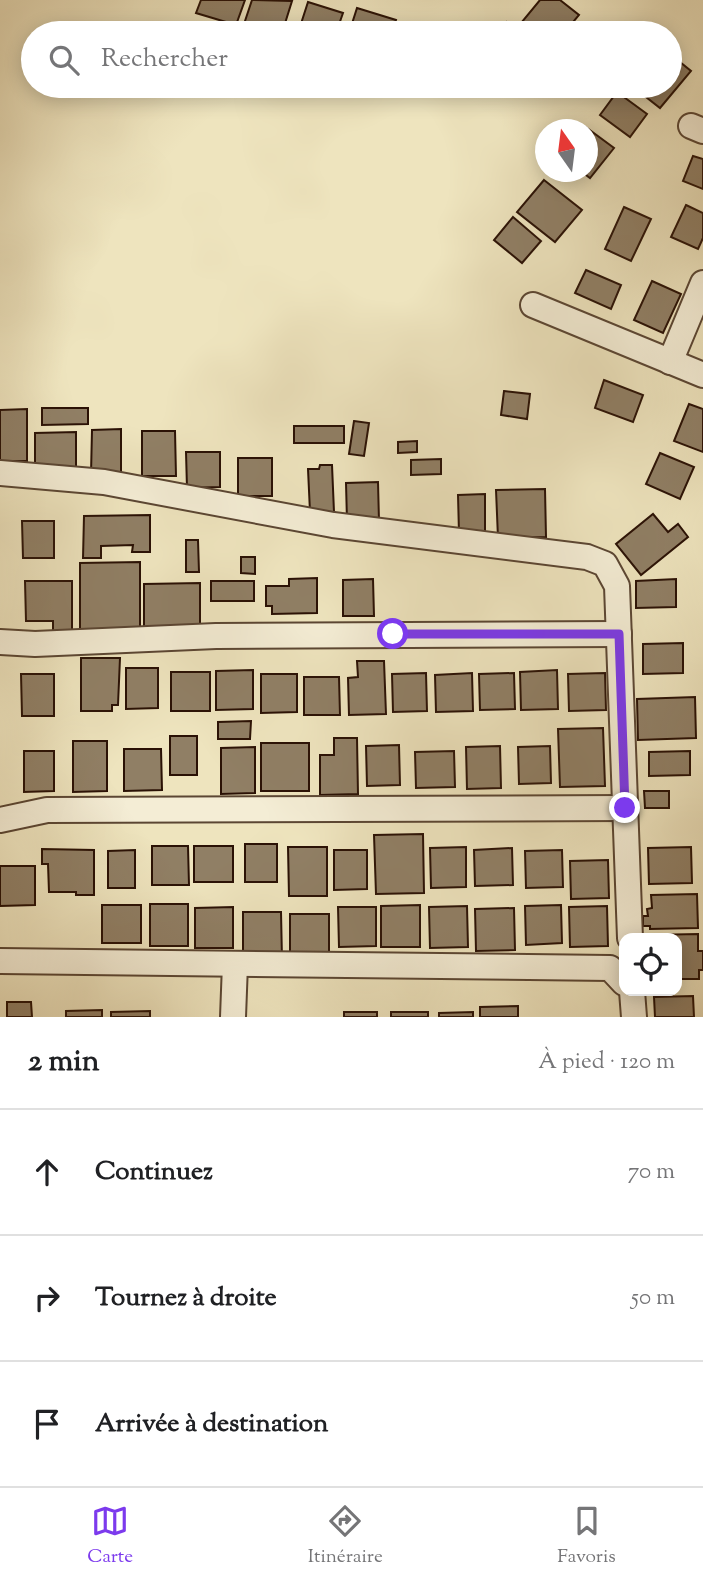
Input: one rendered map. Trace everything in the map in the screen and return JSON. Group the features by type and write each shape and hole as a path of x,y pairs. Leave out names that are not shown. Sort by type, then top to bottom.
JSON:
{"street":[{"path":"670,362 703,283"},
{"path":"533,305 703,375"},
{"path":"0,473 104,482 333,525 587,557 605,564 617,586 630,933"},
{"path":"0,642 35,644 257,635 619,634"},
{"path":"0,820 47,810 625,808"},
{"path":"0,961 610,968 619,978"},
{"path":"233,1017 235,964"},
{"path":"632,996 634,1017"}],"building":[{"path":"201,0 245,0 237,21 223,21 196,13"},
{"path":"252,0 292,1 286,21 245,21"},
{"path":"540,0 560,0 579,15 574,21 523,21"},
{"path":"308,2 343,13 340,21 302,21"},
{"path":"357,8 396,20 396,21 353,21"},
{"path":"682,64 691,71 682,82"},
{"path":"613,98 625,98 647,114 630,137 600,115"},
{"path":"647,98 668,98 660,108"},
{"path":"598,136 614,148 598,168"},
{"path":"693,156 703,159 703,189 683,181"},
{"path":"542,182 547,182 582,210 555,242 517,212"},
{"path":"686,205 703,213 703,238 698,249 671,237"},
{"path":"624,207 651,219 631,261 605,249"},
{"path":"513,217 541,241 522,263 494,240"},
{"path":"586,270 621,285 611,309 575,293"},
{"path":"652,281 681,294 663,333 634,320"},
{"path":"604,380 643,395 633,422 595,408"},
{"path":"504,391 530,394 527,419 501,415"},
{"path":"689,404 703,409 703,452 674,441"},
{"path":"42,408 88,408 88,424 42,425"},
{"path":"27,409 27,461 0,461 0,410"},
{"path":"354,421 369,423 364,456 349,454"},
{"path":"294,426 344,426 344,443 294,443"},
{"path":"121,429 121,473 91,474 92,430"},
{"path":"142,431 175,431 176,476 142,476"},
{"path":"76,432 76,474 35,475 35,433"},
{"path":"417,441 417,452 398,453 398,442"},
{"path":"186,452 220,452 220,487 187,488"},
{"path":"660,453 694,467 680,499 646,484"},
{"path":"238,458 272,458 272,496 238,496"},
{"path":"441,459 441,474 411,475 411,460"},
{"path":"320,465 332,465 334,512 310,512 308,469 319,469"},
{"path":"378,482 379,521 347,521 346,483"},
{"path":"545,489 546,537 498,538 496,490"},
{"path":"485,494 485,532 459,533 458,495"},
{"path":"653,514 668,532 678,524 688,537 641,575 616,544"},
{"path":"150,515 150,552 132,552 133,545 101,546 101,558 83,558 84,516"},
{"path":"22,521 54,521 54,558 23,558"},
{"path":"186,540 198,540 199,572 186,572"},
{"path":"241,557 255,557 255,574 241,573"},
{"path":"140,562 140,630 80,639 80,563"},
{"path":"317,578 317,613 272,614 272,606 266,606 266,586 289,586 289,579"},
{"path":"373,579 374,616 343,616 343,580"},
{"path":"676,579 676,607 636,608 636,581"},
{"path":"25,581 72,581 72,633 53,633 53,621 26,621"},
{"path":"211,581 254,581 254,601 211,601"},
{"path":"200,583 200,630 144,631 144,584"},
{"path":"683,643 683,673 643,674 643,644"},
{"path":"81,658 120,658 118,705 112,705 112,711 81,711"},
{"path":"357,661 384,661 386,714 349,715 348,678 358,677"},
{"path":"126,668 158,668 158,708 126,709"},
{"path":"253,670 253,709 216,710 216,671"},
{"path":"557,670 558,709 521,710 520,672"},
{"path":"171,672 210,672 210,711 171,711"},
{"path":"426,673 427,711 393,712 392,674"},
{"path":"472,673 473,711 436,712 435,675"},
{"path":"514,673 515,709 480,710 479,674"},
{"path":"605,673 606,710 569,711 568,674"},
{"path":"21,674 54,674 54,716 22,716"},
{"path":"261,674 297,674 297,712 261,713"},
{"path":"304,677 339,677 340,715 304,715"},
{"path":"695,697 696,738 638,740 637,699"},
{"path":"251,721 250,739 218,739 218,722"},
{"path":"603,728 605,786 560,787 558,729"},
{"path":"170,736 197,736 197,775 170,775"},
{"path":"334,738 357,738 358,794 320,795 320,755 334,755"},
{"path":"73,741 107,741 107,791 73,792"},
{"path":"261,743 309,743 309,791 261,791"},
{"path":"399,745 400,785 367,786 366,746"},
{"path":"500,746 501,788 467,789 466,747"},
{"path":"550,746 551,783 519,784 518,747"},
{"path":"255,747 255,793 221,794 221,748"},
{"path":"124,749 161,749 162,790 124,791"},
{"path":"24,751 54,751 54,791 24,792"},
{"path":"454,751 455,787 416,788 415,752"},
{"path":"690,751 690,775 649,776 649,752"},
{"path":"644,791 669,791 669,808 645,808"},
{"path":"423,834 424,893 376,894 374,835"},
{"path":"245,844 277,844 277,882 245,882"},
{"path":"152,846 188,846 189,885 152,885"},
{"path":"194,846 233,846 233,882 194,882"},
{"path":"288,847 327,847 327,896 289,896"},
{"path":"466,847 466,887 431,888 430,848"},
{"path":"691,847 692,883 649,884 648,848"},
{"path":"512,848 513,885 475,886 474,850"},
{"path":"42,849 94,850 94,895 49,892 48,864 42,864"},
{"path":"135,850 135,888 108,888 108,851"},
{"path":"334,850 367,850 367,889 334,890"},
{"path":"562,850 563,887 526,888 525,851"},
{"path":"608,860 609,898 571,899 570,861"},
{"path":"0,866 35,866 35,905 0,906"},
{"path":"697,894 698,928 650,929 650,926 643,926 643,916 648,916 647,909 652,908 651,895"},
{"path":"150,904 188,904 188,946 150,946"},
{"path":"102,905 141,905 141,943 102,943"},
{"path":"420,905 420,947 381,947 381,906"},
{"path":"561,905 562,943 526,945 525,906"},
{"path":"467,906 468,947 430,948 429,907"},
{"path":"607,906 608,946 570,947 569,907"},
{"path":"233,907 233,948 195,948 195,908"},
{"path":"338,907 376,907 376,946 339,947"},
{"path":"514,908 515,950 476,951 475,909"},
{"path":"243,912 281,912 282,959 243,959"},
{"path":"290,914 329,914 329,954 290,955"},
{"path":"682,934 698,934 698,951 703,951 703,970 699,970 699,979 682,979"},
{"path":"693,996 694,1017 655,1017 654,997"},
{"path":"7,1002 31,1002 32,1017 7,1017"},
{"path":"518,1006 518,1017 480,1017 480,1007"},
{"path":"102,1010 102,1017 66,1017 66,1011"},
{"path":"150,1011 150,1017 111,1017 111,1012"},
{"path":"344,1012 377,1012 377,1017 344,1017"},
{"path":"391,1012 428,1012 428,1017 391,1017"},
{"path":"473,1012 473,1017 439,1017 439,1013"}],"route":[{"path":"393,634 619,634 625,808"}]}
